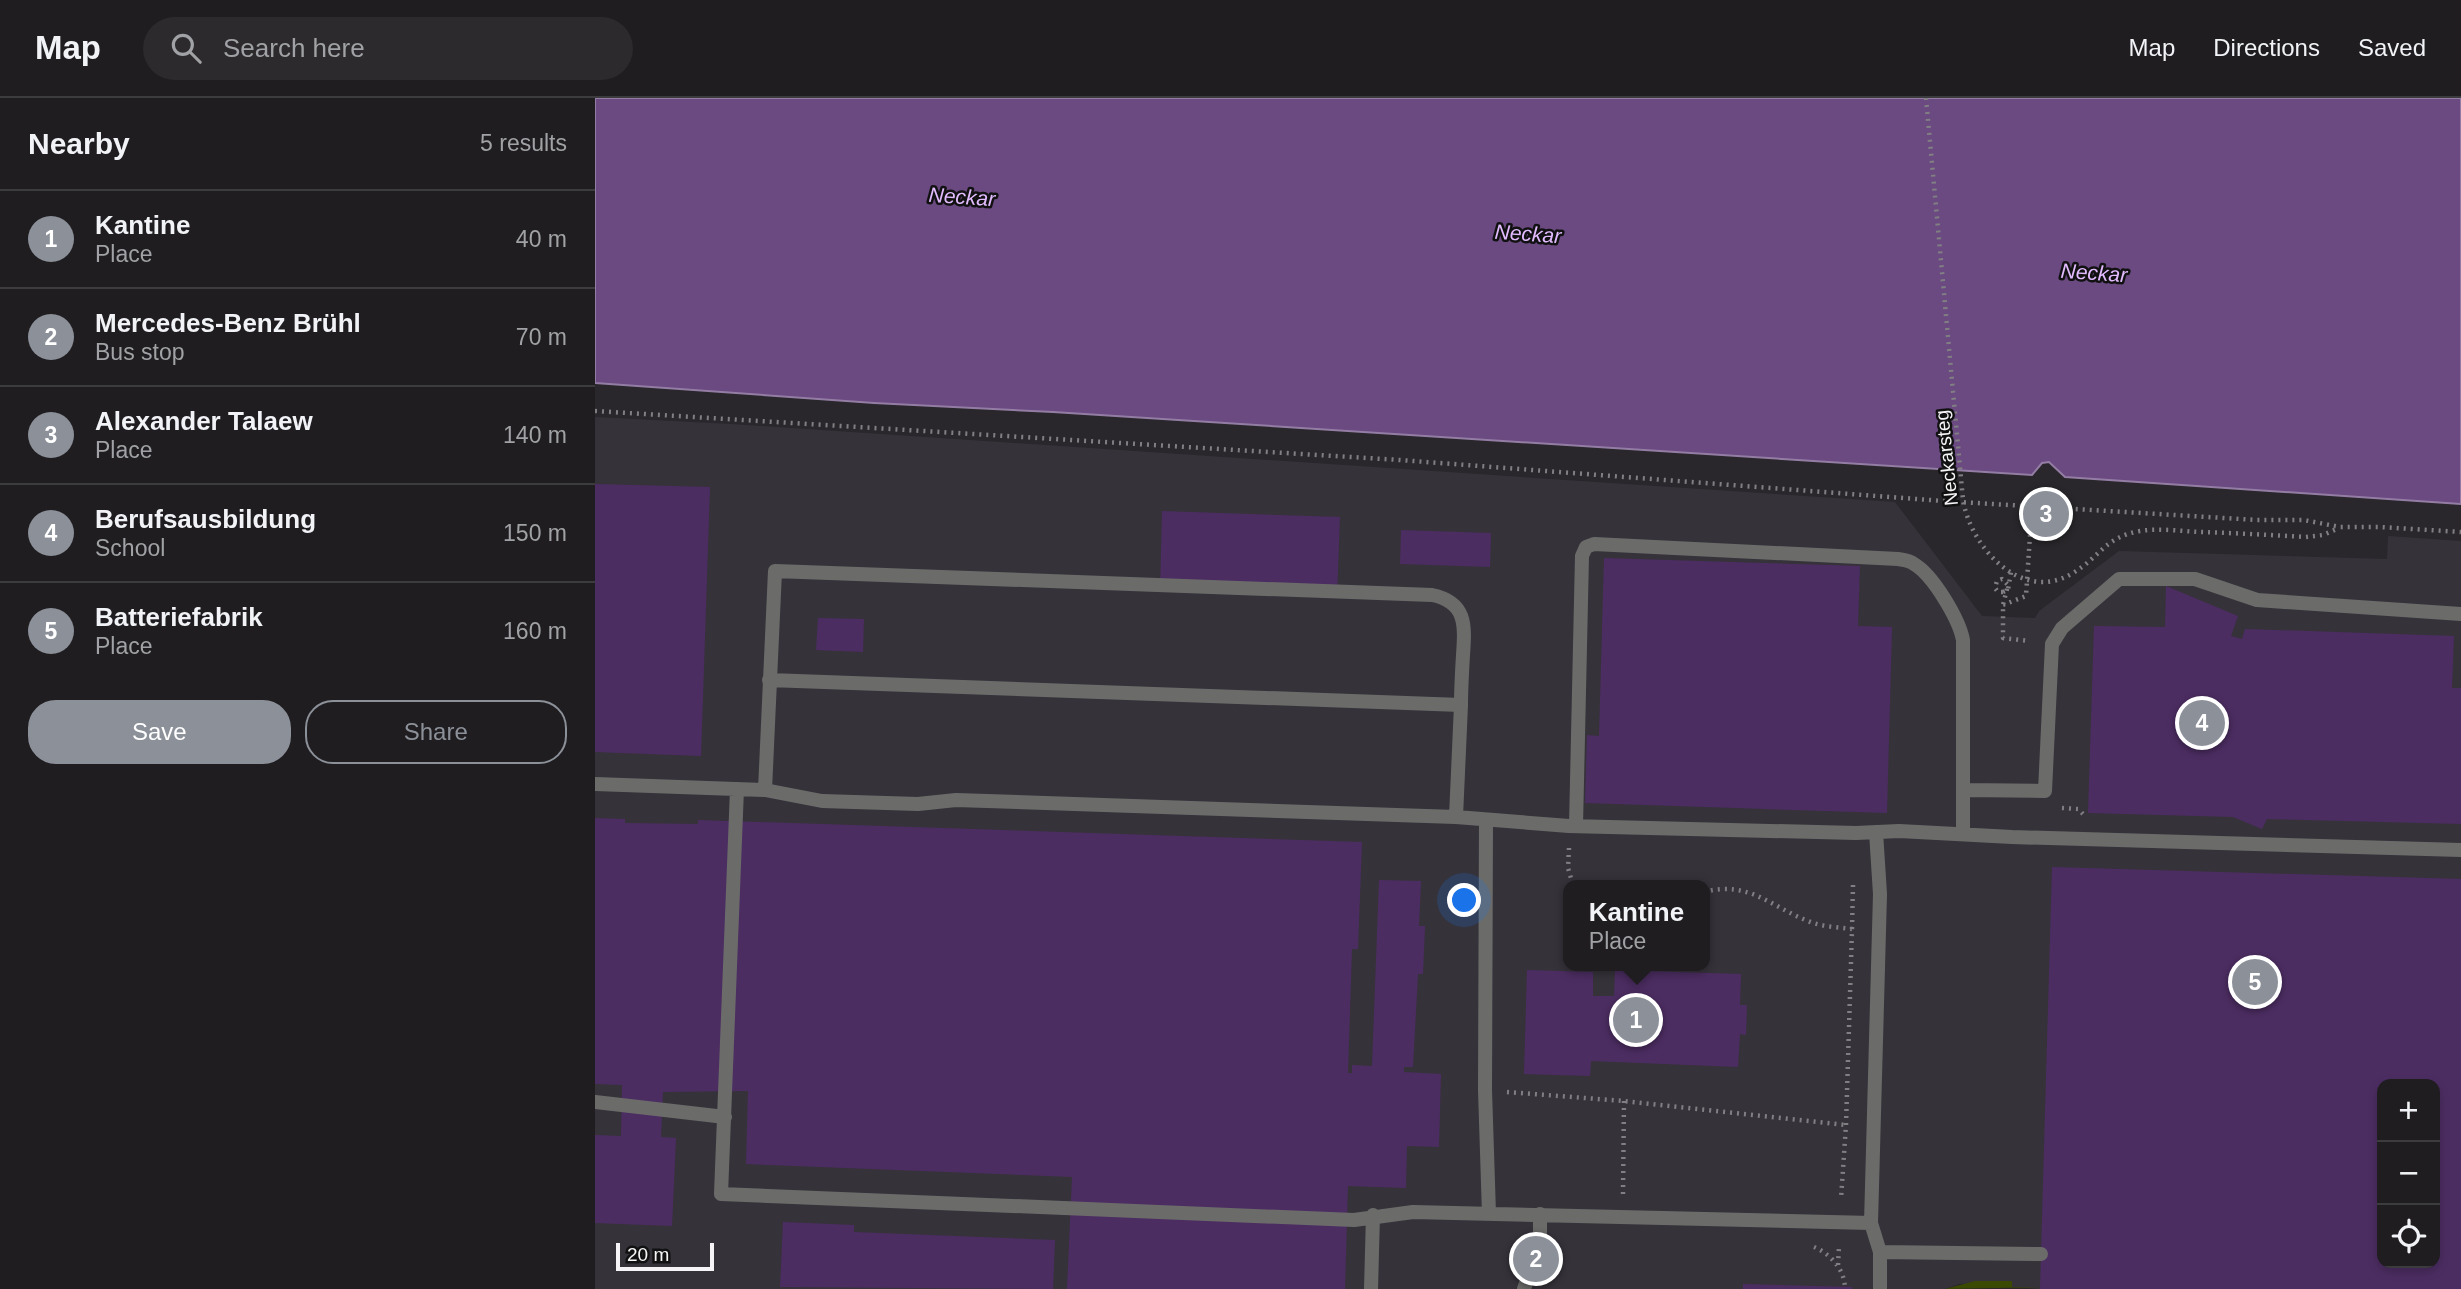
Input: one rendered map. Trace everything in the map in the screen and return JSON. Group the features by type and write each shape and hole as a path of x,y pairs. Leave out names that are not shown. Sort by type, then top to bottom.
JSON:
{"lane":[{"path":"1573,826 1582,556 1586,547 1594,544 1898,559 1915,564 1936,589 1961,630 1964,650 1963,834"},
{"path":"765,790 775,570 1432,595 1455,606 1463,621 1455,817"},
{"path":"1964,790 2045,791 2052,644 2055,635 2112,583 2127,578 2203,580 2257,600 2461,614"},
{"path":"769,680 1461,705"},
{"path":"595,785 765,790 812,800 846,802 918,804 956,800 1455,817 1573,826 1963,834 2461,850"},
{"path":"737,789 721,1194 1354,1220 1373,1215 1413,1212 1871,1223"},
{"path":"1486,820 1485,1090 1489,1214"},
{"path":"1876,832 1879,894 1871,1223 1880,1252 1880,1289"},
{"path":"595,1102 725,1117"},
{"path":"1524,1289 1540,1241 1540,1214"},
{"path":"1371,1289 1373,1215"},
{"path":"1880,1252 2041,1254"}],"path":[{"name":"Neckarsteg","path":"1926,98 1965,511 1981,545 1998,564 2035,581 2063,578 2073,574 2112,541 2141,531 2306,537 2323,536 2340,527"},
{"path":"595,411 1400,460 1860,495 2304,520 2340,527 2461,532"},
{"path":"2003,605 2026,596 2032,505"},
{"path":"2011,572 2008,590 2003,592 1995,588 2000,580 2007,583 2003,605 2003,638 2052,644"},
{"path":"1572,880 1568,868 1573,826"},
{"path":"1710,891 1727,889 1752,892 1805,920 1852,929 1846,1125 1838,1266"},
{"path":"1485,1090 1624,1101 1846,1125"},
{"path":"1624,1101 1624,1216"}],"shaded area":[{"path":"595,417 1895,502 1982,616 2035,618 2039,611 2119,551 2387,559 2388,536 2461,541 2461,1289 2040,1289 2011,1287 2012,1281 1959,1284 1945,1289 595,1289"}],"green space":[{"path":"1975,1281 2012,1281 2012,1287 2040,1287 1945,1289"}],"water":[{"name":"Neckar","path":"595,98 2461,98 2461,504 2065,477 2049,462 2042,463 2032,475 1053,412 874,403 595,383"}],"building":[{"path":"595,484 710,487 701,756 595,752"},
{"path":"1162,511 1340,517 1337,596 1160,590"},
{"path":"1401,530 1491,533 1490,567 1400,564"},
{"path":"1604,558 1860,566 1858,626 1892,627 1887,813 1585,803 1587,735 1599,736"},
{"path":"2166,586 2238,616 2231,636 2242,639 2245,629 2454,636 2452,688 2461,688 2461,824 2267,819 2262,829 2233,817 2088,813 2094,626 2165,627"},
{"path":"818,618 864,619 863,652 816,650"},
{"path":"595,818 625,819 625,823 698,824 698,820 1362,842 1358,949 1352,949 1348,1073 1352,1073 1352,1065 1372,1066 1379,880 1421,881 1419,926 1425,926 1423,974 1418,974 1413,1067 1404,1067 1404,1072 1441,1074 1439,1147 1407,1146 1406,1188 1348,1186 1345,1289 1067,1289 1072,1177 746,1164 748,1091 663,1092 661,1137 676,1138 672,1226 595,1223 595,1135 621,1136 622,1085 595,1084"},
{"path":"2052,867 2461,879 2461,1289 2040,1289"},
{"path":"1527,970 1593,972 1593,996 1614,996 1615,971 1741,974 1740,1005 1747,1005 1746,1035 1740,1034 1738,1067 1591,1061 1590,1076 1524,1074"},
{"path":"783,1222 854,1225 854,1232 1055,1240 1053,1289 780,1287"},
{"path":"1743,1284 1852,1287 1852,1289 1743,1289"}],"place":[{"name":"Alexander Talaew","path":"2046,514"},
{"name":"Berufsausbildung","path":"2202,723"},
{"name":"Batteriefabrik","path":"2255,982"},
{"name":"Kantine","path":"1636,1020"},
{"name":"Mercedes-Benz Brühl","path":"1536,1259"}]}
